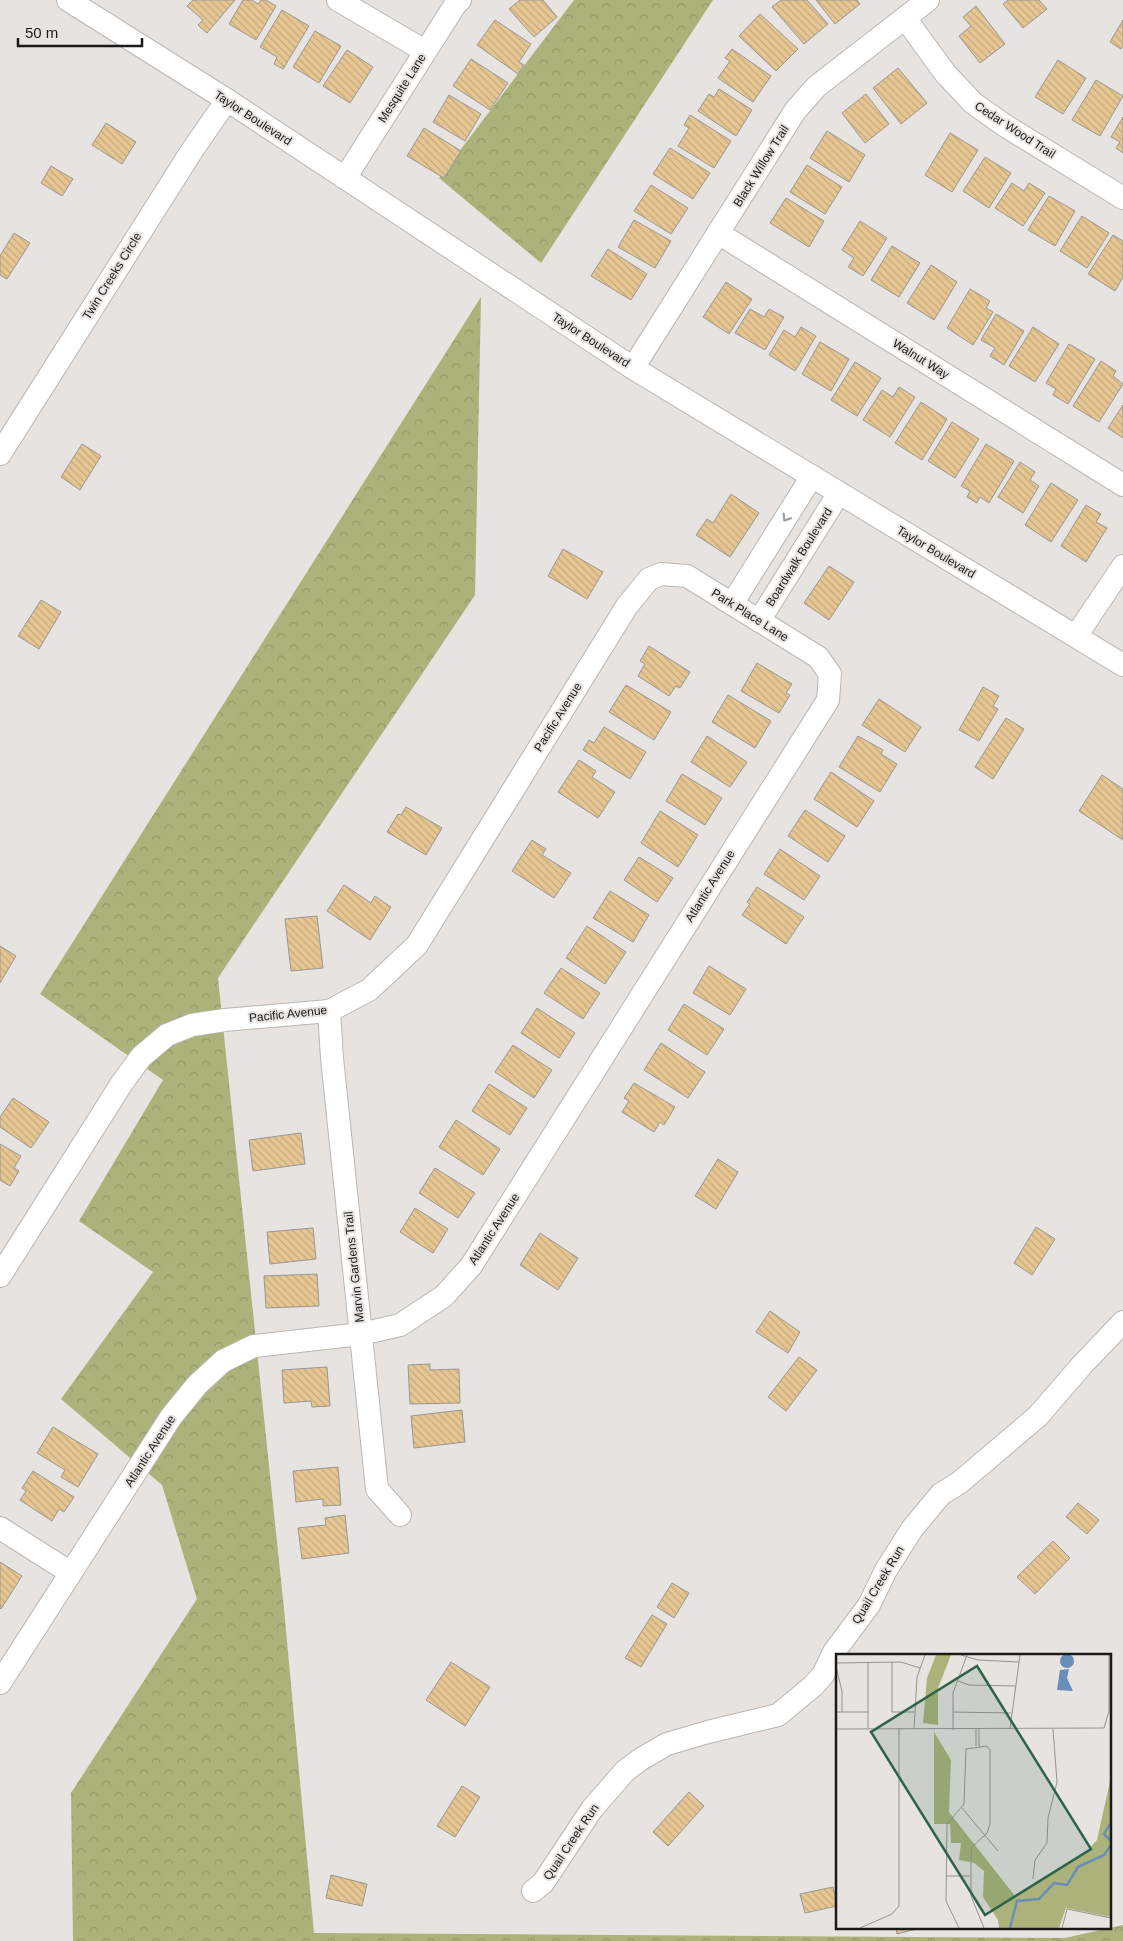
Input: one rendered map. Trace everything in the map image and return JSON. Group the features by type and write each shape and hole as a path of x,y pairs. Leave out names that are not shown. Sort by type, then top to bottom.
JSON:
{"street":[{"name":"Taylor Boulevard","path":"68,0 226,100 633,368 1123,665"},
{"path":"338,0 425,51"},
{"name":"Mesquite Lane","path":"345,178 425,51 460,0"},
{"name":"Black Willow Trail","path":"633,368 795,111 816,86 928,0"},
{"name":"Cedar Wood Trail","path":"905,18 945,73 973,103 1004,125 1123,198"},
{"name":"Twin Creeks Circle","path":"0,454 226,100"},
{"name":"Walnut Way","path":"718,233 1123,485"},
{"path":"732,604 812,476"},
{"name":"Boardwalk Boulevard","path":"759,621 839,492"},
{"path":"1076,636 1123,566"},
{"name":"Park Place Lane","path":"661,574 688,576 818,657 830,674"},
{"name":"Pacific Avenue","path":"0,1276 122,1083 141,1057 167,1036 192,1025 217,1021 329,1011 369,990 417,944 627,606 649,579 661,574"},
{"name":"Atlantic Avenue","path":"0,1683 171,1417 197,1385 223,1361 254,1346 361,1334 400,1325 444,1296 472,1266 828,700 830,674"},
{"name":"Marvin Gardens Trail","path":"329,1011 332,1058 377,1489 400,1515"},
{"name":"Quail Creek Run","path":"533,1891 543,1883 592,1809 625,1771 641,1759 667,1744 778,1715 813,1686 823,1674 834,1652 869,1605 886,1570 912,1529 941,1494 971,1474 1038,1416 1082,1365 1123,1322"},
{"path":"0,1528 71,1573"}],"green space":[{"path":"574,0 713,0 541,263 439,178"},
{"path":"481,297 475,595 218,978 284,1609 314,1933 1065,1938 1123,1925 1123,1941 73,1941 71,1793 197,1599 162,1485 61,1399 153,1272 79,1221 163,1080 40,994"}],"building":[{"path":"193,0 235,0 207,33 198,25 203,20 187,6"},
{"path":"243,0 252,0 258,4 261,0 266,0 276,6 256,40 229,24"},
{"path":"520,0 543,0 557,17 534,37 509,9"},
{"path":"781,0 807,0 828,24 804,44 772,7"},
{"path":"816,0 857,0 860,4 835,24"},
{"path":"1008,0 1039,0 1047,9 1023,28 1003,4"},
{"path":"976,6 1005,44 980,63 959,36 971,26 963,17"},
{"path":"282,10 309,26 283,69 274,64 277,57 260,47"},
{"path":"760,14 798,49 776,71 739,36"},
{"path":"495,20 531,44 519,62 524,65 518,74 477,45"},
{"path":"1123,20 1123,46 1121,49 1110,42"},
{"path":"315,31 341,46 319,83 293,67"},
{"path":"732,49 771,76 753,102 718,78 730,61 725,58"},
{"path":"347,50 373,67 350,103 323,86"},
{"path":"471,59 508,83 490,110 453,86"},
{"path":"1058,60 1086,78 1063,114 1035,97"},
{"path":"898,68 927,103 901,124 873,88"},
{"path":"1096,80 1123,96 1100,136 1072,120"},
{"path":"719,89 752,110 736,136 698,111 709,94 714,97"},
{"path":"866,94 889,124 865,143 842,113"},
{"path":"449,95 481,114 465,141 433,122"},
{"path":"690,115 731,141 714,168 678,146 689,128 684,125"},
{"path":"1123,117 1123,153 1116,148 1120,142 1111,137"},
{"path":"106,123 136,142 122,164 92,145"},
{"path":"424,128 461,151 444,178 407,156"},
{"path":"827,131 865,155 849,182 810,158"},
{"path":"950,133 978,150 952,192 925,175"},
{"path":"670,148 710,173 693,199 653,174"},
{"path":"985,157 1011,173 989,208 963,191"},
{"path":"807,165 842,187 825,214 790,192"},
{"path":"51,166 73,179 62,196 41,183"},
{"path":"1012,183 1024,191 1029,183 1045,193 1023,226 995,208"},
{"path":"651,185 688,208 671,234 634,211"},
{"path":"1049,196 1075,211 1055,246 1028,230"},
{"path":"786,198 824,221 809,247 770,223"},
{"path":"1082,216 1109,233 1087,268 1060,251"},
{"path":"634,220 671,241 655,268 618,247"},
{"path":"860,221 887,238 863,276 848,267 854,258 842,250"},
{"path":"14,233 30,243 7,279 0,275 0,256"},
{"path":"1113,235 1123,241 1123,277 1115,291 1088,274"},
{"path":"892,246 920,263 899,297 871,280"},
{"path":"608,249 647,274 631,300 591,276"},
{"path":"931,265 957,282 934,320 907,303"},
{"path":"726,282 752,299 729,334 703,317"},
{"path":"970,289 990,301 986,308 993,312 973,345 947,328"},
{"path":"750,309 764,317 769,309 784,317 765,350 735,333"},
{"path":"996,314 1024,331 1004,365 990,356 995,348 981,340"},
{"path":"801,327 816,336 795,371 769,355 784,330 795,337"},
{"path":"1033,327 1059,344 1035,382 1009,366"},
{"path":"820,342 849,359 831,391 802,374"},
{"path":"1069,344 1095,359 1068,404 1053,395 1056,389 1046,383"},
{"path":"1101,361 1116,371 1113,376 1123,384 1099,422 1073,406"},
{"path":"855,362 881,378 857,416 831,400"},
{"path":"899,387 915,397 890,437 863,420 882,390 893,397"},
{"path":"921,402 947,419 922,460 895,443"},
{"path":"1123,405 1123,438 1108,428"},
{"path":"952,422 979,439 955,478 928,461"},
{"path":"82,444 101,456 80,490 61,477"},
{"path":"986,444 1014,461 989,503 980,497 977,503 967,497 970,491 961,486"},
{"path":"1020,462 1035,472 1030,480 1039,486 1023,513 998,497"},
{"path":"1051,483 1078,500 1051,542 1025,525"},
{"path":"731,494 759,513 730,557 696,535 707,519 713,523"},
{"path":"1086,505 1101,514 1096,522 1107,528 1086,562 1061,546"},
{"path":"563,549 603,572 587,599 548,576"},
{"path":"829,566 854,582 829,620 804,603"},
{"path":"41,600 61,612 39,649 18,636"},
{"path":"649,646 690,672 680,688 676,686 669,696 638,676 645,664 640,661"},
{"path":"757,663 792,684 786,693 790,695 779,713 741,691"},
{"path":"626,685 671,712 654,740 609,712"},
{"path":"983,687 999,696 993,706 998,709 979,741 959,730"},
{"path":"728,695 771,721 755,748 712,722"},
{"path":"879,699 921,727 905,752 862,725"},
{"path":"1006,718 1024,729 993,779 975,767"},
{"path":"604,727 646,752 630,779 583,750 589,740 594,743"},
{"path":"707,736 747,762 730,787 691,762"},
{"path":"858,736 883,750 881,754 897,764 880,792 839,767"},
{"path":"579,760 596,771 592,777 615,792 598,818 558,792"},
{"path":"831,772 874,801 857,827 814,799"},
{"path":"682,774 722,798 705,825 666,801"},
{"path":"1102,775 1123,789 1123,840 1079,811"},
{"path":"406,807 442,828 426,855 387,832 398,814 401,815"},
{"path":"805,810 845,836 828,862 788,836"},
{"path":"660,811 698,835 678,867 641,843"},
{"path":"532,840 546,849 542,855 571,873 554,898 512,871"},
{"path":"780,849 820,876 804,900 764,874"},
{"path":"639,857 673,878 657,902 624,880"},
{"path":"344,885 371,903 375,896 391,907 370,940 327,911"},
{"path":"757,887 804,917 786,944 742,915 750,904 747,902"},
{"path":"610,891 649,915 633,942 593,918"},
{"path":"317,916 323,968 291,971 285,919"},
{"path":"587,926 626,952 605,984 566,958"},
{"path":"0,946 16,956 0,983"},
{"path":"709,966 746,989 730,1015 693,993"},
{"path":"561,968 600,993 583,1019 544,993"},
{"path":"684,1004 724,1029 707,1055 668,1030"},
{"path":"537,1008 575,1033 559,1058 521,1033"},
{"path":"661,1043 705,1072 688,1098 644,1070"},
{"path":"513,1045 552,1070 534,1098 495,1072"},
{"path":"634,1083 675,1107 664,1125 660,1122 654,1132 622,1112 629,1101 624,1098"},
{"path":"489,1084 527,1108 510,1135 472,1111"},
{"path":"13,1098 49,1122 31,1148 0,1127 0,1117"},
{"path":"456,1120 500,1149 483,1175 439,1147"},
{"path":"301,1133 305,1164 253,1171 249,1140"},
{"path":"0,1144 21,1156 14,1168 19,1171 10,1186 0,1180"},
{"path":"718,1159 738,1172 716,1209 695,1196"},
{"path":"435,1168 475,1193 458,1218 419,1193"},
{"path":"415,1208 448,1229 433,1253 400,1232"},
{"path":"1036,1227 1055,1239 1032,1275 1014,1263"},
{"path":"313,1228 316,1259 270,1264 267,1232"},
{"path":"540,1233 578,1258 558,1290 520,1265"},
{"path":"317,1274 319,1306 266,1308 264,1276"},
{"path":"770,1311 800,1332 788,1353 756,1332"},
{"path":"799,1357 817,1370 786,1411 768,1397"},
{"path":"430,1364 430,1370 459,1369 460,1403 410,1404 408,1365"},
{"path":"327,1367 330,1406 312,1407 311,1401 284,1403 282,1370"},
{"path":"462,1410 465,1442 414,1448 411,1416"},
{"path":"53,1427 98,1454 78,1487 61,1477 65,1470 37,1453"},
{"path":"338,1467 341,1505 323,1506 323,1499 296,1502 293,1471"},
{"path":"33,1471 74,1497 64,1512 59,1509 52,1521 20,1500 26,1491 22,1488"},
{"path":"1078,1503 1099,1520 1087,1534 1066,1517"},
{"path":"345,1515 349,1553 302,1559 298,1528 326,1525 325,1518"},
{"path":"1053,1541 1070,1558 1035,1594 1017,1577"},
{"path":"0,1562 22,1576 1,1609 0,1608"},
{"path":"672,1583 689,1593 674,1618 657,1607"},
{"path":"652,1615 667,1624 641,1667 625,1658"},
{"path":"451,1662 490,1687 465,1726 426,1700"},
{"path":"462,1786 480,1797 455,1837 437,1826"},
{"path":"689,1792 704,1806 668,1846 653,1832"},
{"path":"331,1875 367,1884 362,1906 326,1898"},
{"path":"833,1887 836,1906 805,1913 800,1894"},
{"path":"896,1928 920,1928 897,1934"}]}
